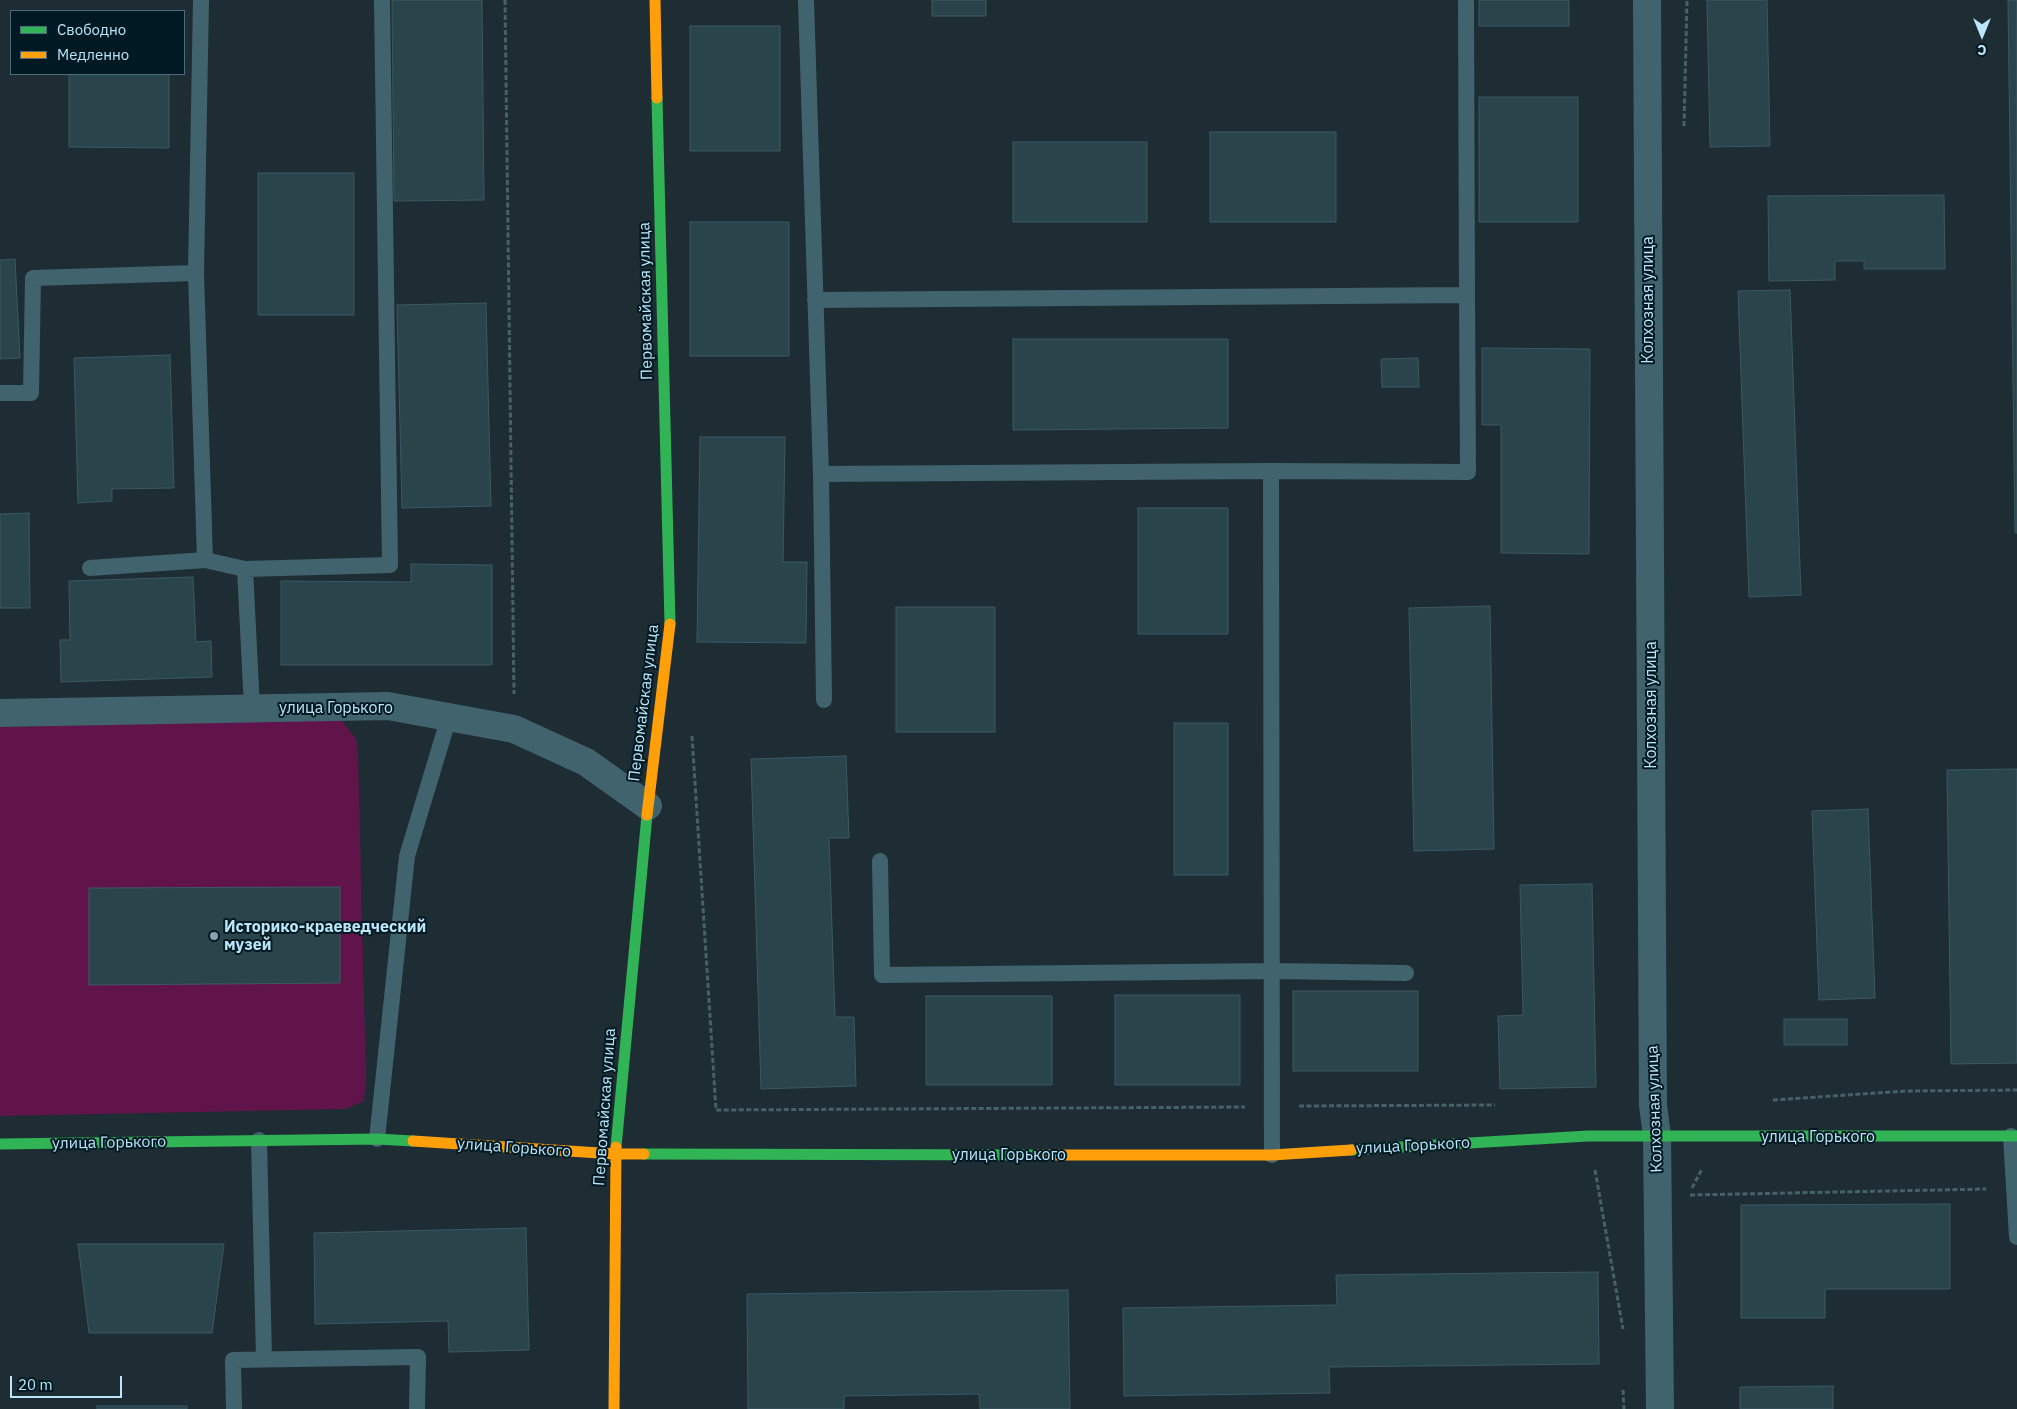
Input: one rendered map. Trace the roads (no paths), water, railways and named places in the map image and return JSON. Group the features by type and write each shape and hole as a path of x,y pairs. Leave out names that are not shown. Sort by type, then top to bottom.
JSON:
{"street":[{"name":"Первомайская улица","path":"614,1409 616,1154 648,806 670,626 655,0"},
{"name":"Колхозная улица","path":"1647,0 1653,1095 1657,1136 1660,1409"},
{"name":"улица Горького","path":"0,713 388,706 514,729 586,762 648,806"},
{"name":"улица Горького","path":"0,1144 377,1139 616,1154 1272,1155 1588,1136 2014,1136"}],"lane":[{"path":"201,0 196,272 205,560"},
{"path":"90,568 205,560 245,569 390,565 382,0"},
{"path":"806,0 821,474 824,700"},
{"path":"821,474 1271,470 1468,472 1466,0"},
{"path":"0,393 31,393 33,278 196,272"},
{"path":"815,300 1467,294"},
{"path":"1271,470 1272,1155"},
{"path":"245,569 252,708"},
{"path":"377,1139 407,856 449,717"},
{"path":"880,861 882,974 1273,971 1406,973"},
{"path":"2014,1136 2014,1188 2017,1236"},
{"path":"259,1140 264,1359"},
{"path":"234,1409 233,1360 418,1357 417,1409"}],"place":[{"name":"Историко-краеведческий музей","path":"214,936"}]}
